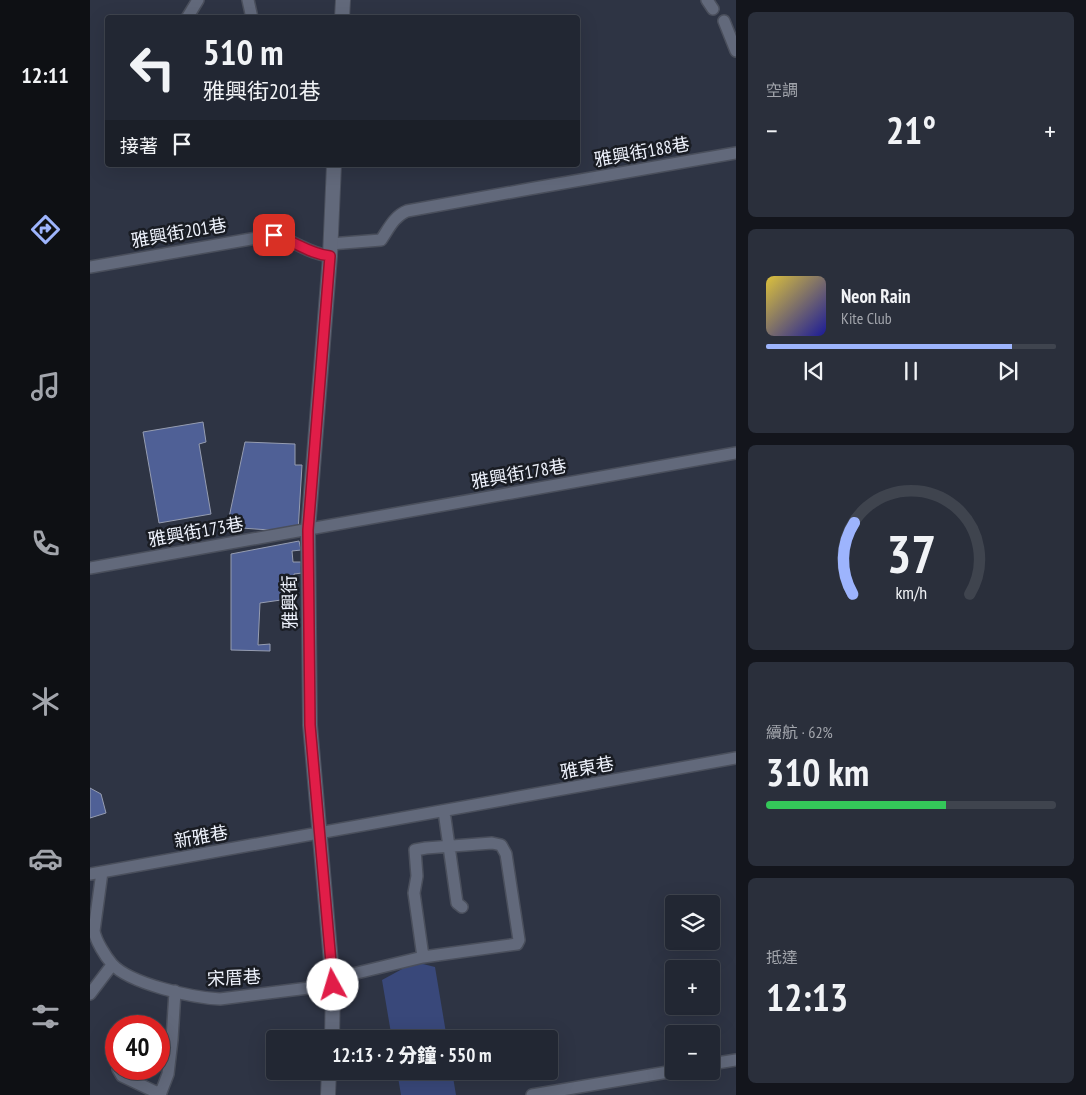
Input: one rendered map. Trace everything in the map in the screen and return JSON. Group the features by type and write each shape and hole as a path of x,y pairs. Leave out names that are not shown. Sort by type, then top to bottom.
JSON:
{"street":[{"path":"189,15 198,0"},
{"path":"248,0 251,15"},
{"path":"342,15 343,0"},
{"path":"724,21 736,52"},
{"name":"雅興街188巷","path":"330,250 381,240 395,219 407,211 736,153"},
{"name":"雅興街","path":"332,1030 333,982 310,725 308,530 330,250 334,167"},
{"name":"雅興街201巷","path":"90,267 274,235 318,255 330,250"},
{"name":"雅興街178巷","path":"308,530 736,453"},
{"name":"雅興街173巷","path":"90,568 308,530"},
{"name":"雅東巷","path":"319,834 736,758"},
{"path":"444,811 457,903 462,907"},
{"name":"新雅巷","path":"90,874 319,834"},
{"path":"333,982 423,958 517,944 519,940 506,854 498,843 415,850 417,876 414,893 423,958"},
{"name":"宋厝巷","path":"102,872 94,931 95,937 112,964 137,979 175,992 202,998 220,999 333,982"},
{"path":"90,994 112,964"},
{"path":"130,1080 160,1095 168,1074 175,992"},
{"path":"720,1063 736,1060"},
{"path":"532,1095 665,1072"},
{"path":"328,1095 329,1080"}],"shaded area":[{"path":"415,962 435,967 446,1030 390,1030 382,980"},
{"path":"398,1080 454,1080 456,1095 401,1095"}],"building":[{"path":"203,422 206,442 199,444 211,514 159,523 143,432"},
{"path":"245,442 295,444 295,465 302,465 298,532 227,527"},
{"path":"299,541 301,550 292,551 293,562 301,562 302,573 294,574 295,598 260,603 258,645 270,644 270,651 231,650 231,554"},
{"path":"90,788 101,794 106,813 90,818"}],"route":[{"path":"274,235 318,255 330,256 308,530 310,725 333,985"}]}
